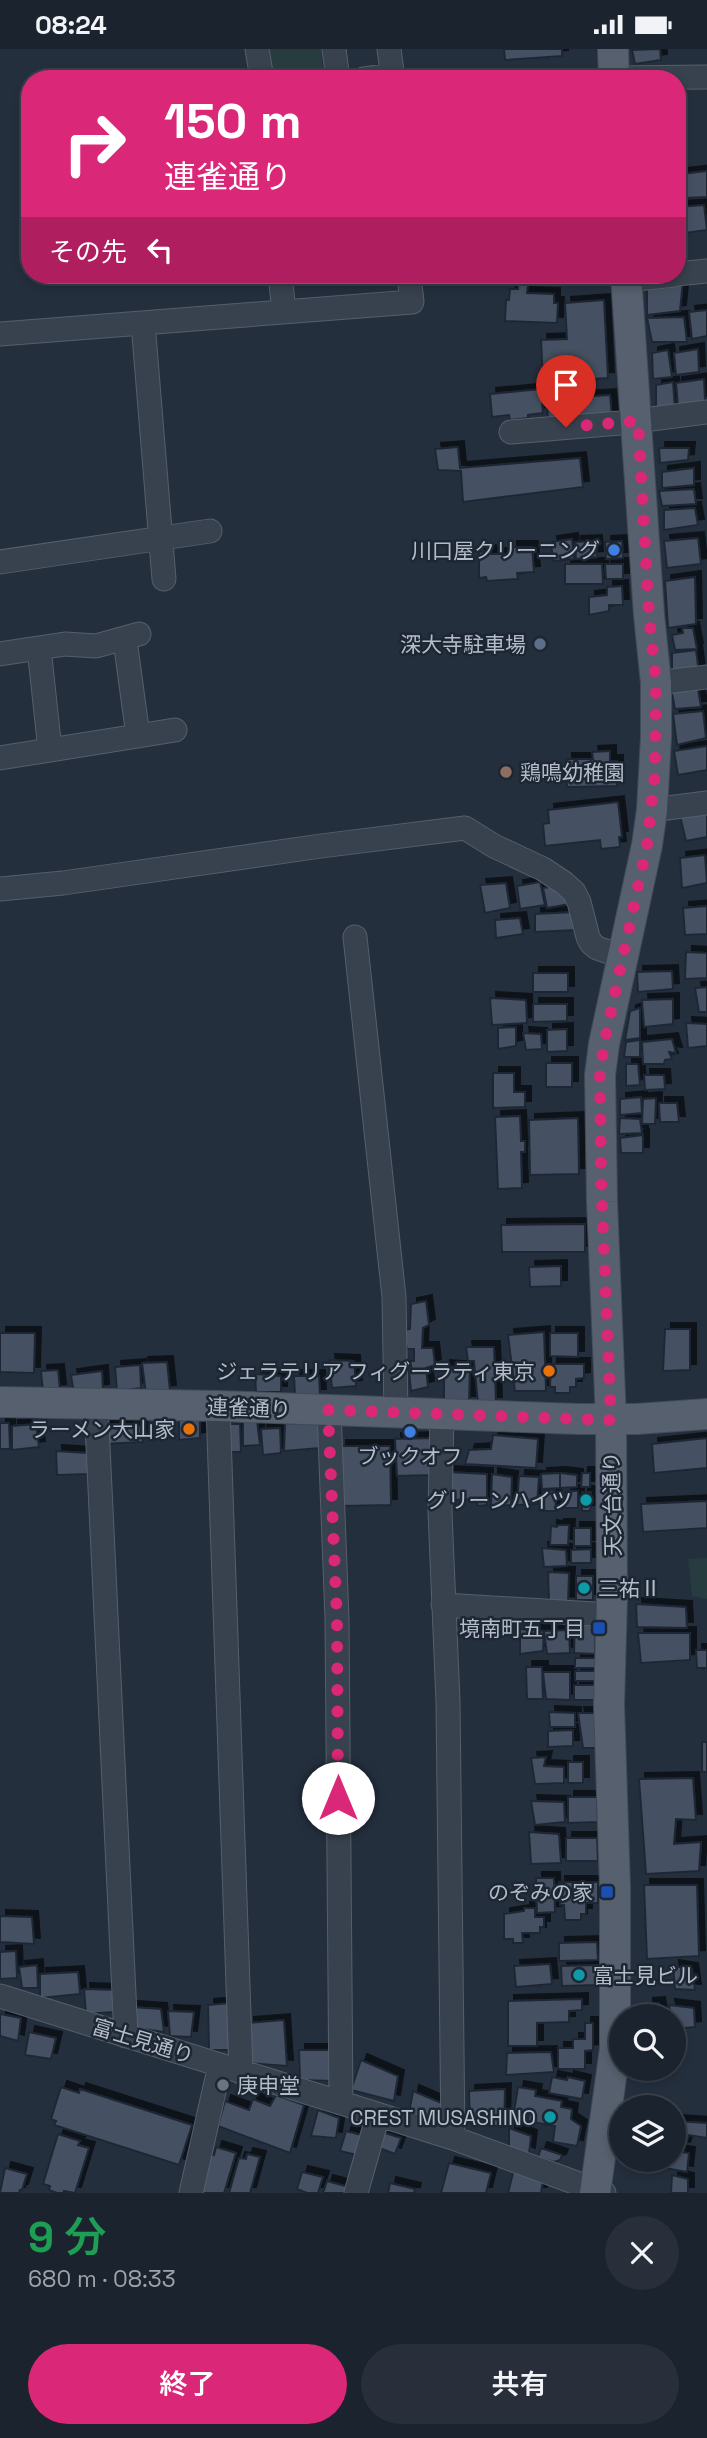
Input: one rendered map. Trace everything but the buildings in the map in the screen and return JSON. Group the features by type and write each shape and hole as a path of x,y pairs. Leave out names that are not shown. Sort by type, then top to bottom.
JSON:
{"main road":[{"path":"613,49 614,70"},
{"name":"天文台通り","path":"598,2192 615,2049 615,1887 609,1705 611,1420 600,1075 604,1044 647,845 656,737 656,683 649,615 628,284"},
{"name":"連雀通り","path":"0,1402 218,1406 611,1420 707,1414"}],"street":[{"path":"257,49 260,70"},
{"path":"334,49 337,70"},
{"path":"389,49 392,70"},
{"path":"686,77 707,77"},
{"path":"686,274 707,271"},
{"path":"281,284 284,311"},
{"path":"0,334 412,302 410,284"},
{"path":"143,323 164,579"},
{"path":"511,432 707,412"},
{"path":"0,562 210,531"},
{"path":"0,653 65,644 96,646 132,637 138,736"},
{"path":"39,648 50,750"},
{"path":"656,683 707,677"},
{"path":"0,758 176,730"},
{"path":"652,810 707,803"},
{"path":"0,889 63,883 465,828 564,883 574,892 579,902 591,943 623,957"},
{"path":"355,937 394,1297 396,1412"},
{"path":"96,1404 126,2036"},
{"path":"191,2193 231,2069 218,1406"},
{"path":"328,1410 337,1619 341,2103"},
{"path":"442,1414 440,1512 448,1701 453,2138"},
{"path":"443,1605 611,1615"},
{"name":"富士見通り","path":"0,1996 453,2138 598,2192"},
{"path":"356,2193 378,2115"}],"green space":[{"path":"258,49 321,49 323,70 260,70"},
{"path":"707,1558 707,1599 692,1596 688,1559"}],"place":[{"name":"川口屋クリーニング","path":"614,550"},
{"name":"深大寺駐車場","path":"540,644"},
{"name":"鶏鳴幼稚園","path":"506,772"},
{"name":"ジェラテリア フィグーラティ東京","path":"549,1371"},
{"name":"ラーメン大山家","path":"189,1429"},
{"name":"ブックオフ","path":"410,1432"},
{"name":"グリーンハイツ","path":"586,1500"},
{"name":"三祐Ⅱ","path":"584,1588"},
{"name":"境南町五丁目","path":"599,1628"},
{"name":"のぞみの家","path":"607,1892"},
{"name":"富士見ビル","path":"579,1975"},
{"name":"庚申堂","path":"223,2085"},
{"name":"CREST MUSASHINO","path":"550,2117"}],"route":[{"path":"338,1798 337,1619 328,1410 611,1420 600,1075 604,1044 650,828 655,772 656,683 649,615 638,421 566,427"}]}
